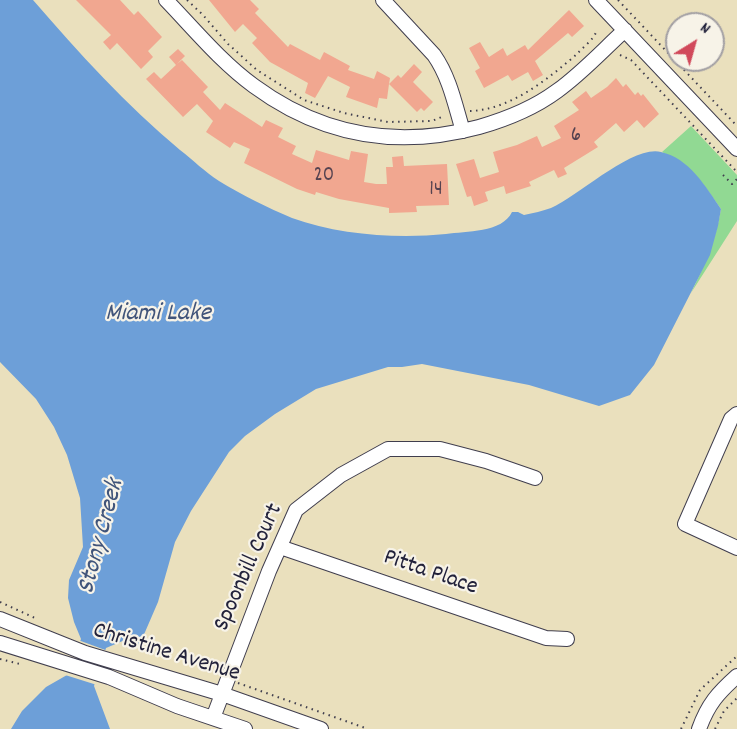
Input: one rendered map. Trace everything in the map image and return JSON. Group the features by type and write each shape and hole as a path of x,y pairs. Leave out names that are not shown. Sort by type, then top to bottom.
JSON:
{"street":[{"path":"166,0 235,71 273,99 312,119 354,132 397,138 432,137 498,122 543,100 568,82 625,30"},
{"path":"382,0 435,55 448,80 463,131"},
{"path":"596,0 737,149"},
{"path":"737,414 731,419 685,524 737,548"},
{"name":"Spoonbill Court","path":"213,718 296,510 341,475 388,449 440,449 486,461 535,478"},
{"name":"Pitta Place","path":"280,547 546,638 567,639"},
{"name":"Christine Avenue","path":"0,620 114,662 222,694 321,729"},
{"name":"Christine Avenue","path":"0,643 51,657 109,677 177,706 244,729"},
{"path":"699,729 715,695 737,676"}],"path":[{"path":"187,0 228,44 257,70 304,100 353,116 388,122 432,121 446,115"},
{"path":"618,0 737,126"},
{"path":"470,111 491,108 542,82 593,39 597,28"},
{"path":"620,55 632,60 737,172"},
{"path":"723,175 732,184 737,179"},
{"path":"238,683 368,729"},
{"path":"715,729 724,711 737,698"}],"green space":[{"path":"691,126 737,175 737,221 691,293 709,252 721,209 696,176 681,163 662,152"}],"water":[{"name":"Miami Lake","path":"0,0 33,0 104,78 180,150 219,181 292,218 348,232 388,236 483,230 500,224 512,212 524,215 551,208 621,163 649,152 661,152 680,160 696,174 721,209 710,255 654,365 630,395 599,406 529,385 422,364 388,367 316,389 275,414 245,436 229,452 191,511 175,542 158,602 139,646 125,640 106,648 94,686 110,729 11,729 22,711 46,687 67,675 81,639 68,598 69,580 83,547 80,498 67,455 54,427 36,399 0,362"}],"pier":[{"path":"78,640 108,651 97,685 62,674"}],"building":[{"path":"76,0 120,0 134,15 138,11 162,37 148,51 153,57 141,69 117,43 110,50 103,42 111,35"},
{"path":"209,0 250,0 259,9 255,13 288,47 290,44 320,60 324,52 350,66 348,70 374,79 377,71 390,78 387,99 379,98 377,108 346,97 350,87 328,76 315,98 305,93 308,83 270,62 252,43 257,38 243,24 235,32"},
{"path":"569,10 584,26 572,37 568,33 535,61 543,75 533,81 528,72 512,81 508,75 484,88 475,71 480,68 469,48 480,42 489,57 503,48 507,56 525,45 528,50"},
{"path":"178,49 185,56 177,64 182,60 208,87 203,92 220,110 225,103 262,127 266,120 283,128 278,137 296,146 292,154 312,163 316,150 349,160 351,151 368,154 364,182 376,184 387,184 386,167 393,167 392,157 403,156 404,166 447,164 449,205 416,206 417,212 389,213 389,208 339,199 316,192 315,195 297,189 244,163 250,149 234,142 230,148 206,132 213,121 197,104 183,117 146,79 154,72 161,79 176,65 169,57"},
{"path":"414,64 422,72 413,82 433,102 424,111 421,108 417,112 389,84 398,75 401,78"},
{"path":"616,78 623,87 626,84 635,95 638,92 641,96 643,94 659,114 644,128 637,120 624,132 616,123 594,142 598,147 564,168 567,174 558,178 554,170 529,182 531,186 506,194 504,186 485,192 488,201 474,206 471,196 467,197 456,164 474,159 480,178 499,172 493,152 537,136 542,147 561,138 554,126 579,110 572,102 586,91 591,98"}],"water label":[{"name":"Stony Creek","path":"103,537"}]}
